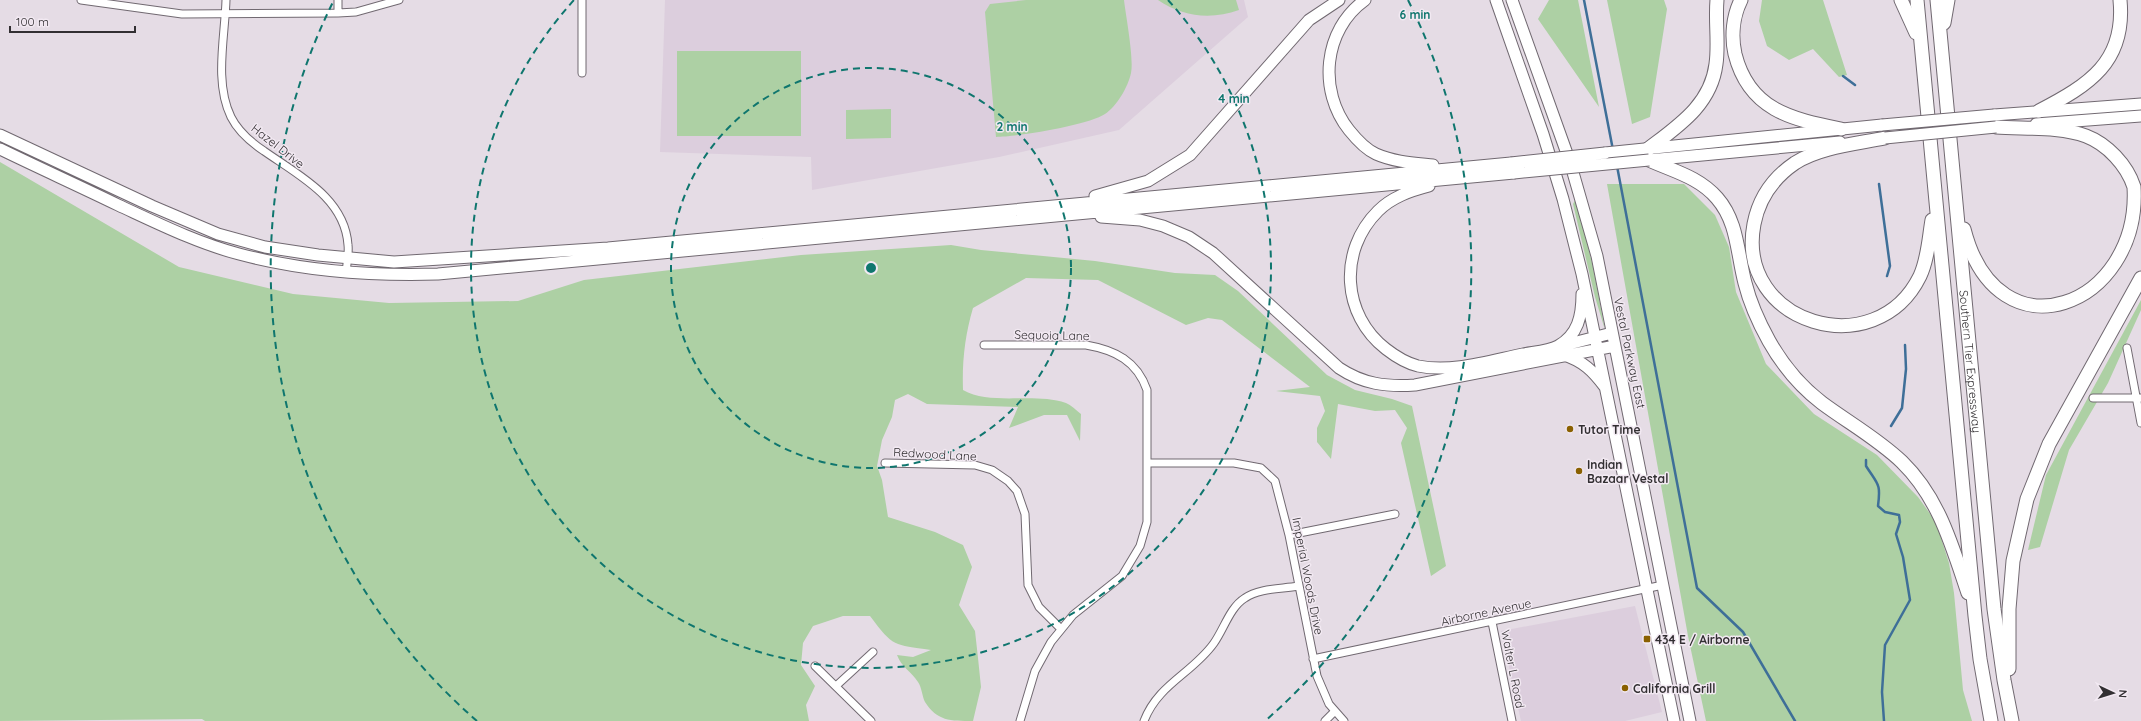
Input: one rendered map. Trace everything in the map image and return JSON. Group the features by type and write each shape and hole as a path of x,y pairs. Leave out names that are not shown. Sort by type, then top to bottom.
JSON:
{"highway":[{"path":"1717,0 1717,64 1710,88 1692,115 1649,154 1667,168 1685,174 1699,182 1716,197 1726,210 1734,228 1745,283 1753,309 1769,341 1799,381 1821,402 1880,443 1903,463 1923,488 1941,517 1975,616"},
{"path":"1740,0 1733,25 1733,47 1738,64 1749,87 1757,96 1778,111 1797,120 1841,129"},
{"path":"1901,0 1920,44"},
{"name":"Southern Tier Expressway","path":"1917,0 1975,616 1980,659 1991,721"},
{"name":"Southern Tier Expressway","path":"1937,0 1994,609 2004,680 2013,721"},
{"path":"1940,40 1948,0"},
{"path":"2040,111 2088,83 2103,68 2114,51 2118,39 2122,18 2120,0"},
{"path":"1956,198 1964,232 1975,259 1990,280 2000,290 2015,298 2034,304 2054,307 2082,301 2105,290 2122,274 2133,253 2141,220 2139,198 2132,179 2121,162 2108,149 2086,136 2066,131 1995,121"},
{"path":"1883,132 1804,158 1795,163 1775,180 1765,192 1756,211 1752,243 1756,267 1761,279 1772,295 1785,308 1800,318 1821,325 1845,327 1863,324 1885,315 1909,294 1921,275 1935,202"},
{"path":"2013,721 2009,664 2009,609 2013,561 2027,499 2048,444 2141,278"}],"main road":[{"path":"1062,205 1148,181 1190,155 1308,20 1339,0"},
{"path":"1365,0 1347,16 1332,47 1328,71 1330,90 1333,102 1343,122 1357,140 1376,154 1392,160 1455,173"},
{"name":"Vestal Parkway East","path":"1512,0 1570,162 1596,256 1690,721"},
{"path":"1496,1 1543,134 1563,199 1582,274 1674,721"},
{"path":"1995,121 2040,111 2141,104"},
{"path":"0,135 152,206 218,234 265,247 347,259 387,262 608,248 1062,205 1513,168 1995,121 2141,116"},
{"path":"1649,154 1841,129 1883,132"},
{"path":"0,149 147,218 214,246 262,260 346,272 391,276 438,274 1068,215 1455,173"},
{"path":"1455,173 1397,197 1378,211 1363,229 1354,250 1349,272 1351,293 1356,311 1364,327 1378,343 1402,360 1419,366 1442,368 1460,367 1561,351 1598,349 1615,346"},
{"path":"1068,215 1140,220 1163,226 1189,238 1213,253 1339,368 1358,379 1374,384 1392,387 1415,385 1561,351 1596,337 1612,333"},
{"path":"1561,351 1575,331 1579,322 1582,308 1582,274"},
{"path":"1561,351 1587,366 1606,388"}],"street":[{"path":"81,0 159,12 226,13 356,12 399,0"},
{"name":"Hazel Drive","path":"226,0 222,85 231,117 236,125 255,145 328,199 344,226 348,244 346,272"},
{"path":"338,0 338,13"},
{"path":"582,0 582,73"},
{"name":"Sequoia Lane","path":"984,345 1086,346 1102,348 1122,356 1139,372 1146,390 1147,522 1140,546 1122,576 1073,615 1051,642 1036,671 1020,721"},
{"path":"2127,348 2139,398 2141,423"},
{"path":"2093,398 2139,398"},
{"name":"Redwood Lane","path":"885,462 975,465 992,470 1008,481 1017,491 1025,514 1028,585 1039,607 1061,629"},
{"name":"Imperial Woods Drive","path":"1147,464 1227,463 1261,468 1270,476 1278,488 1289,535 1313,659 1322,692 1344,721"},
{"path":"1289,535 1395,514"},
{"name":"Airborne Avenue","path":"1313,659 1663,585"},
{"path":"1144,721 1160,694 1179,675 1201,658 1215,642 1240,602 1255,593 1298,586"},
{"name":"Walter L Road","path":"1492,622 1512,721"},
{"path":"836,686 873,652"},
{"path":"815,666 871,721"},
{"path":"1325,721 1335,711"}],"shaded area":[{"path":"665,0 1244,0 1248,17 1119,130 999,157 812,190 811,157 660,152"},
{"path":"1635,606 1662,712 1625,721 1521,721 1501,631"}],"green space":[{"path":"1026,0 1124,0 1131,48 1132,66 1130,78 1125,90 1114,106 1105,114 1097,118 1052,130 996,137 985,12 990,4"},
{"path":"1158,0 1236,0 1239,10 1218,15 1197,15 1177,10"},
{"path":"1549,0 1578,0 1599,107 1538,19"},
{"path":"1607,0 1664,0 1667,9 1650,117 1632,124"},
{"path":"1762,0 1823,0 1847,75 1839,77 1813,49 1789,60 1767,46 1759,21"},
{"path":"677,51 801,51 801,136 677,136"},
{"path":"891,109 891,138 846,139 846,110"},
{"path":"0,162 179,267 293,294 389,303 518,301 584,280 801,255 951,245 981,250 1095,261 1175,273 1215,275 1238,291 1327,375 1355,390 1392,399 1412,406 1446,566 1431,576 1401,443 1407,428 1395,410 1375,411 1338,404 1331,459 1317,442 1317,428 1325,411 1320,396 1276,391 1310,387 1222,320 1208,318 1186,325 1098,280 1026,278 973,308 965,348 963,390 974,395 986,397 1054,400 1066,403 1081,414 1080,441 1067,415 1044,415 1009,428 1018,407 927,404 908,394 895,400 892,417 882,440 877,466 882,480 888,517 935,532 963,545 972,567 959,605 975,631 981,687 973,721 945,719 934,713 925,702 918,682 901,663 897,655 913,657 931,650 909,647 895,643 884,634 870,616 843,616 813,626 803,643 801,665 815,686 806,705 809,721 205,721 202,719 0,721"},
{"path":"1607,184 1684,184 1715,215 1729,247 1736,292 1766,364 1814,414 1877,455 1918,497 1936,522 1949,563 1954,593 1963,690 1972,721 1706,721 1688,636"},
{"path":"1576,198 1593,267 1605,330 1595,297 1573,204"},
{"path":"2141,300 2141,310 2108,383 2069,450 2040,547 2028,550 2046,475"}],"waterway":[{"path":"1584,0 1613,150"},
{"path":"1843,76 1855,85"},
{"path":"1617,166 1697,588 1743,632 1795,721"},
{"path":"1879,184 1890,266 1887,276"},
{"path":"1891,426 1902,408 1906,369 1905,345"},
{"path":"1866,460 1866,466 1878,484 1878,506 1885,512 1899,515 1900,522 1896,534 1903,557 1910,600 1885,645 1882,692 1884,721"}],"place":[{"name":"Tutor Time","path":"1570,429"},
{"name":"Indian Bazaar Vestal","path":"1579,471"},
{"name":"434 E / Airborne","path":"1647,639"},
{"name":"California Grill","path":"1625,688"}]}
